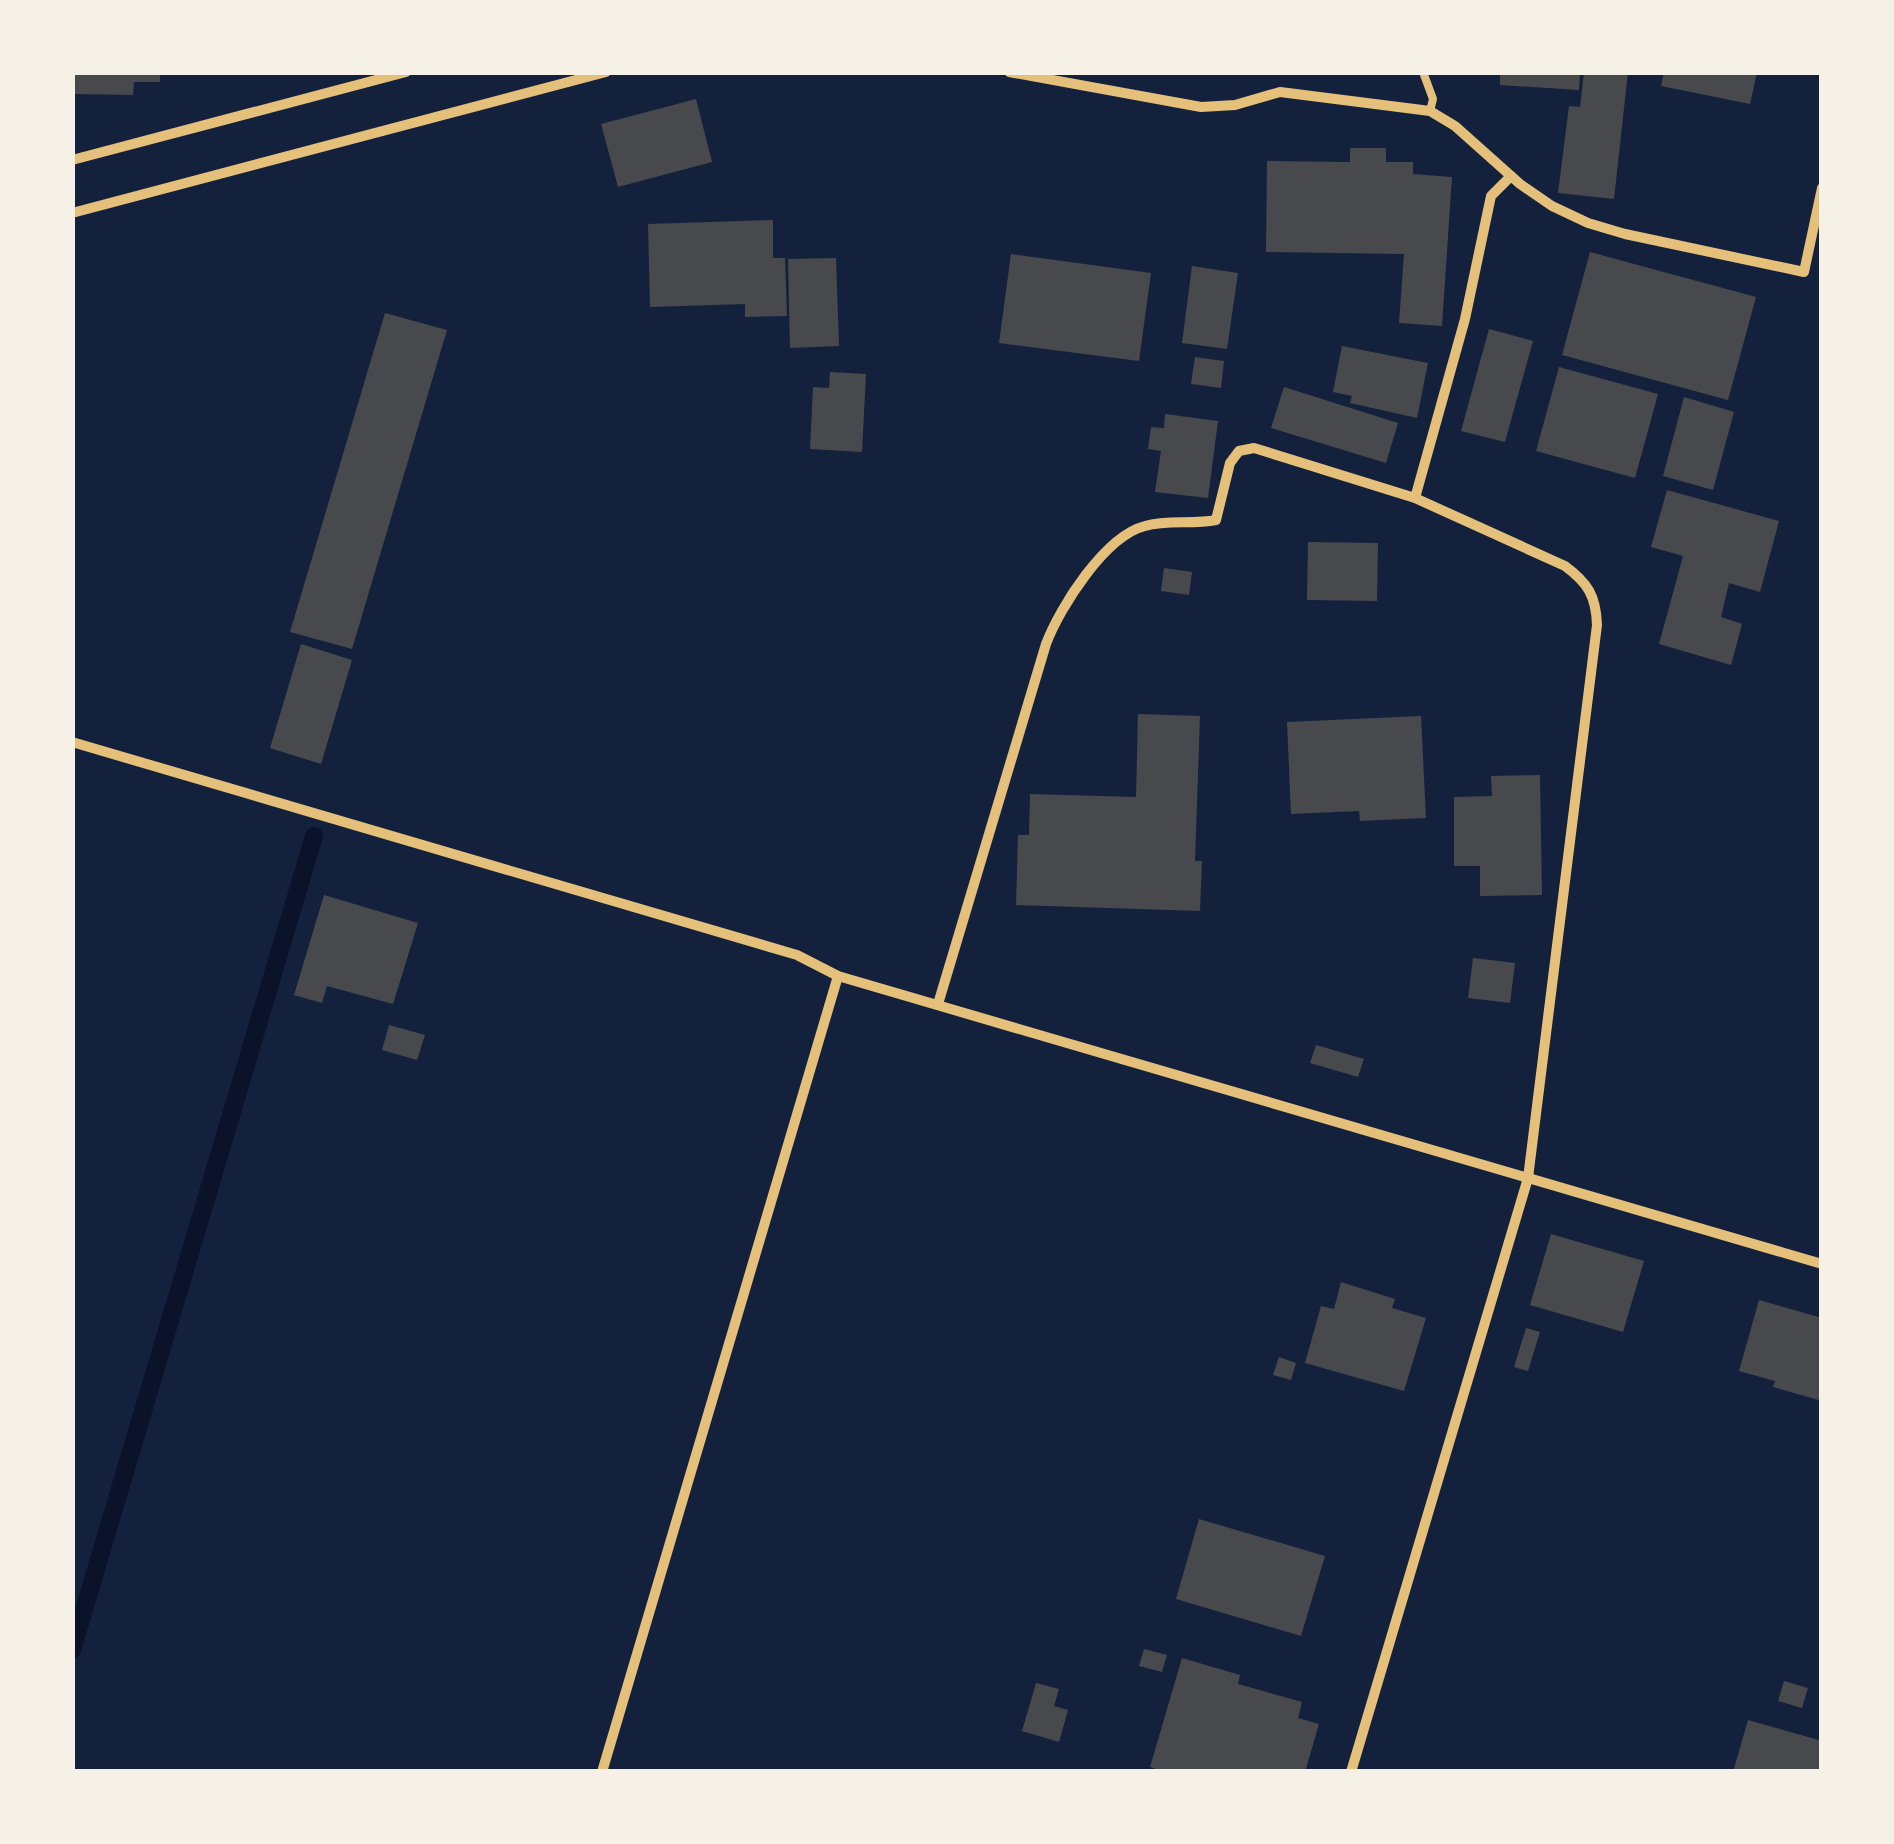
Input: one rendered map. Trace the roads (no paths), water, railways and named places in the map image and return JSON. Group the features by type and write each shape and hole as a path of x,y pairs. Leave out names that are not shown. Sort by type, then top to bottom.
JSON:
{"street":[{"path":"72,160 406,72"},
{"path":"72,214 606,72"},
{"path":"1009,72 1201,107 1218,108 1280,92 1430,111 1455,126 1552,206 1588,223 1804,272 1822,188"},
{"path":"1416,498 1465,319 1491,196 1511,176"},
{"path":"1808,251 1822,254"},
{"path":"938,1004 1046,644 1063,606 1088,572 1126,534 1139,527 1216,520 1230,463 1240,451 1254,448 1416,498 1565,566 1584,580 1596,601 1595,644 1528,1178 1351,1772"},
{"path":"72,742 797,955 838,976 1822,1264"},
{"path":"602,1772 838,976"}],"lane":[{"path":"1423,72 1433,98 1430,111"}],"waterway":[{"path":"72,1650 314,836"}]}
